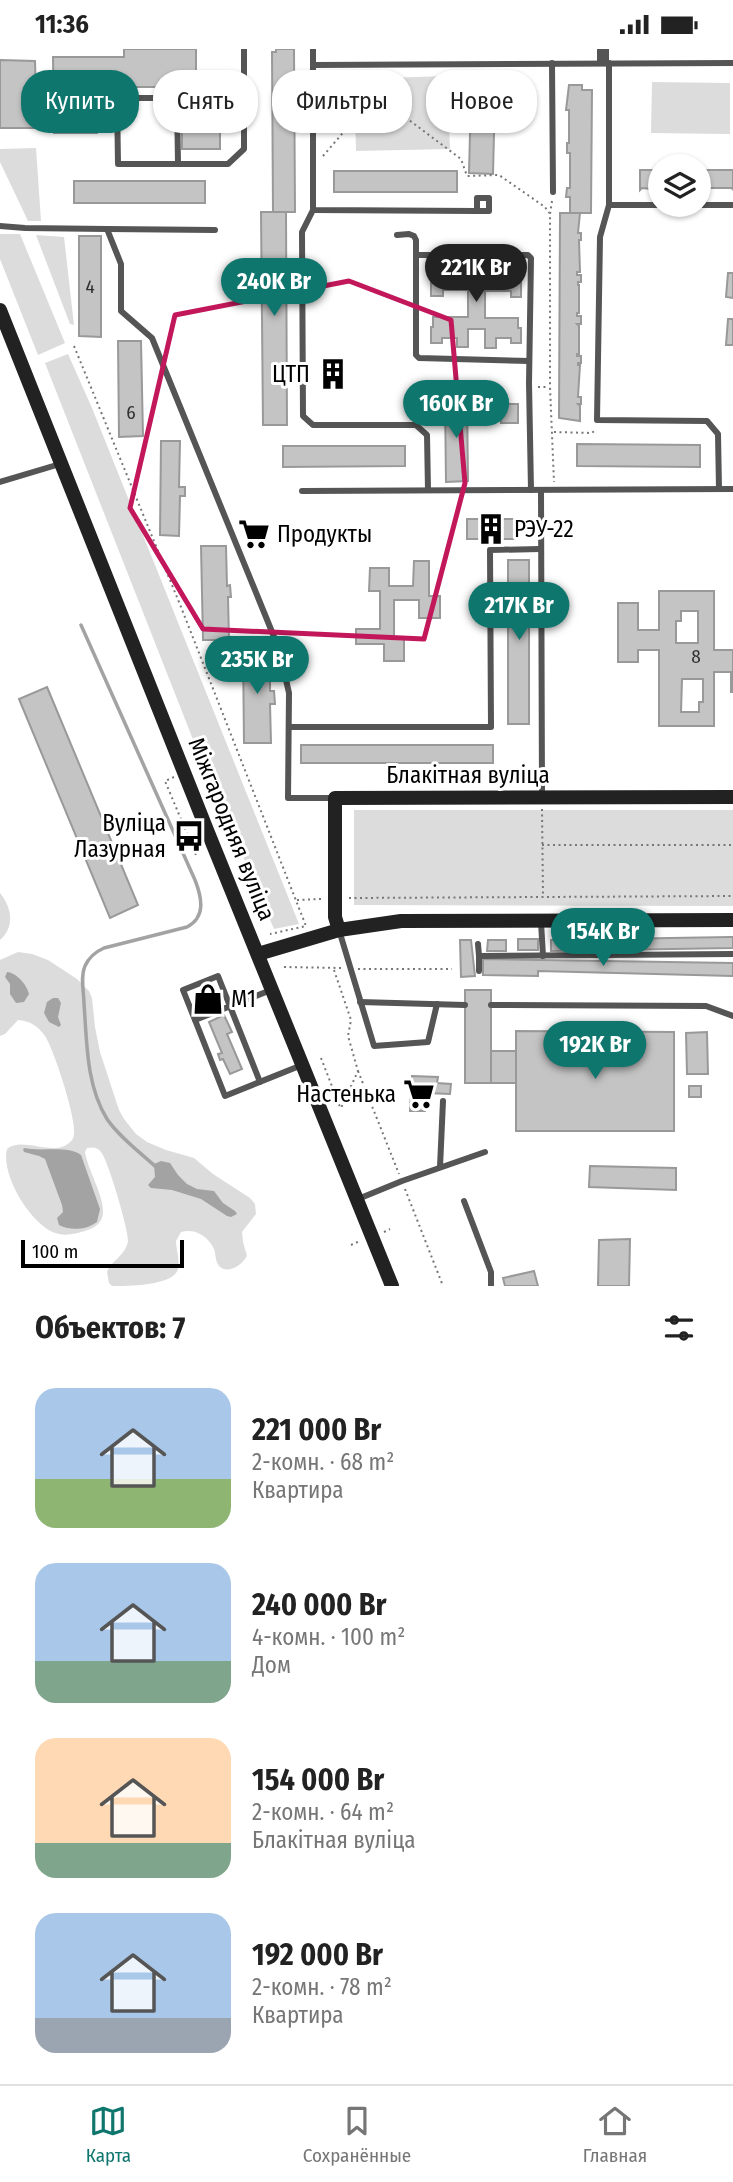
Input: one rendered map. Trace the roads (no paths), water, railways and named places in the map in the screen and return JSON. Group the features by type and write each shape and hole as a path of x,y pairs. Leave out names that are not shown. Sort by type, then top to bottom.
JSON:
{"main road":[{"name":"Міжгародняя вуліца","path":"0,310 392,1286"},
{"name":"Блакітная вуліца","path":"335,799 733,797"},
{"path":"335,799 335,917 338,930"},
{"path":"258,954 338,930 401,921 733,920"}],"lane":[{"path":"178,164 177,98 117,98 118,164 178,164 228,164 244,149 244,49"},
{"path":"313,49 313,211 302,232 303,416 313,425 416,425 427,435 429,490"},
{"path":"600,49 605,63"},
{"path":"606,49 609,205 600,237 597,420 707,421 718,434 719,489"},
{"path":"552,63 553,193"},
{"path":"313,65 733,63"},
{"path":"609,205 733,205"},
{"path":"313,211 477,211"},
{"path":"0,226 215,230"},
{"path":"107,229 121,264 121,311 152,338 279,649 289,693 288,798 335,799"},
{"path":"397,235 414,236 417,255 416,355 419,358 529,361"},
{"path":"417,255 528,255 531,258 531,490"},
{"path":"0,482 60,464"},
{"path":"302,491 733,489"},
{"path":"541,490 542,797"},
{"path":"289,727 491,727 490,550 540,549"},
{"path":"541,921 542,956"},
{"path":"338,930 374,1046 428,1042 437,1004"},
{"path":"478,944 479,971"},
{"path":"479,956 733,954"},
{"path":"260,1082 218,976 183,990 225,1096 303,1065"},
{"path":"195,1020 271,990"},
{"path":"360,1002 465,1005"},
{"path":"491,1005 706,1006 733,1016"},
{"path":"440,1167 443,1101"},
{"path":"358,1199 485,1152"},
{"path":"464,1201 491,1272 491,1286"}],"waterway":[{"path":"81,625 195,880 201,900 197,918 187,927 104,948 90,957 83,975 89,1063 100,1106 118,1133 157,1168"}],"place":[{"name":"ЦТП","path":"333,374"},
{"name":"РЭУ-22","path":"491,529"},
{"name":"Продукты","path":"254,534"},
{"name":"Вуліца Лазурная","path":"189,836"},
{"name":"М1","path":"208,999"},
{"name":"Настенька","path":"419,1094"}]}
